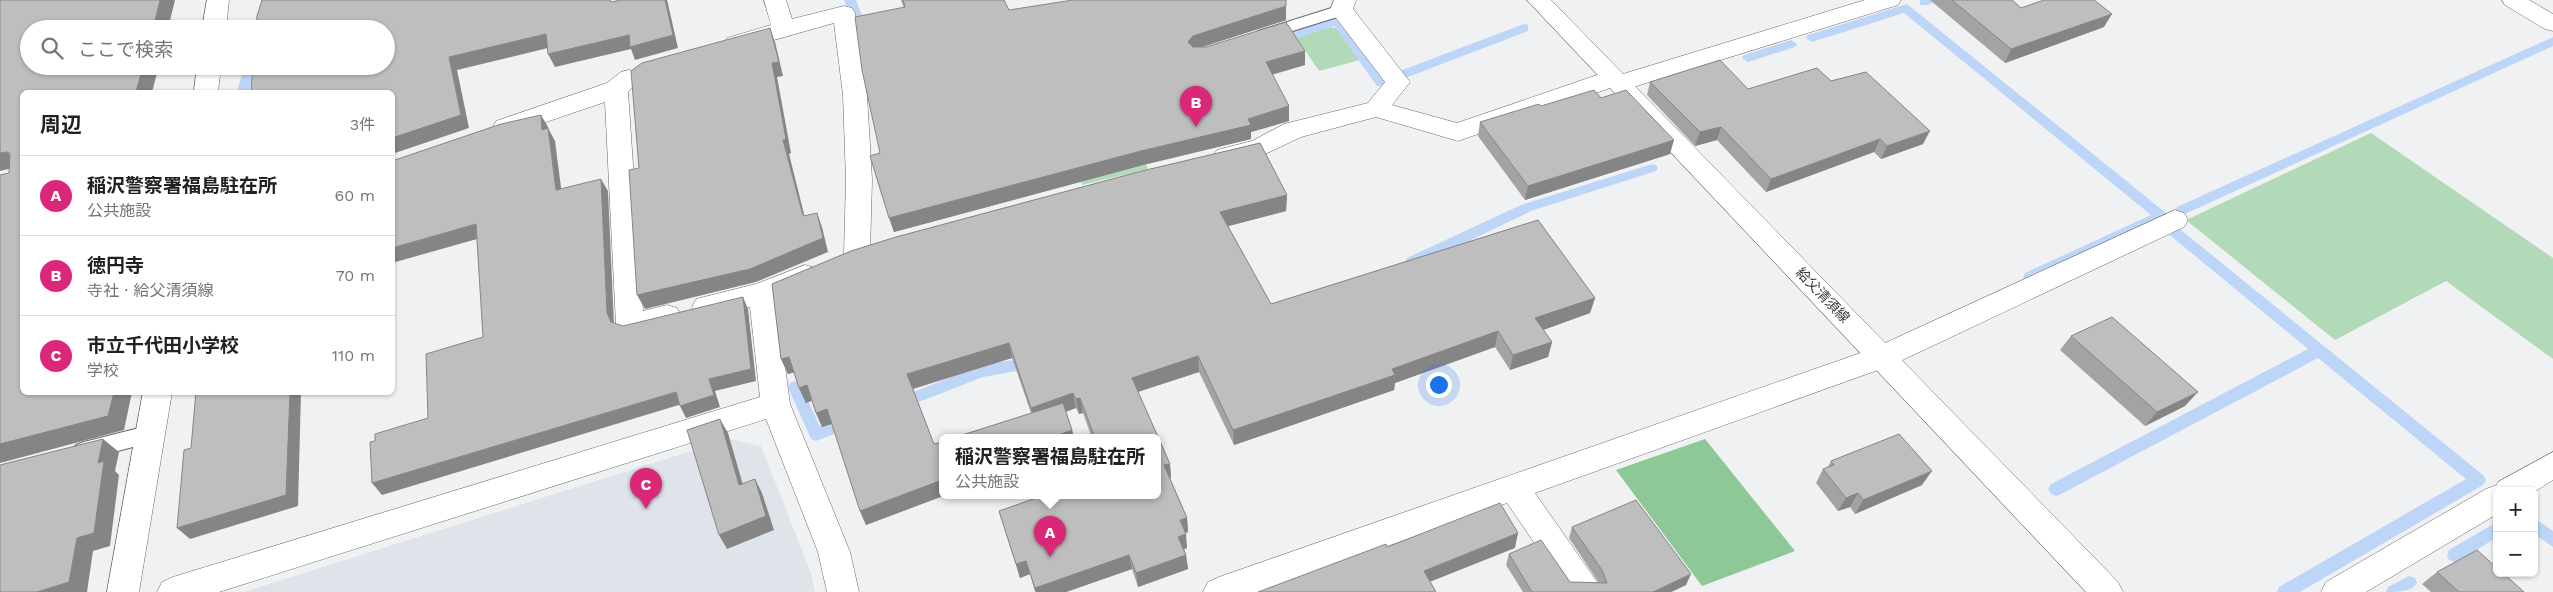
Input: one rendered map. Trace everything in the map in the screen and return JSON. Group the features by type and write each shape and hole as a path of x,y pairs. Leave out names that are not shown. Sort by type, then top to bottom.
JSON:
{"street":[{"path":"215,20 218,0"},
{"path":"775,0 784,30"},
{"name":"給父清須線","path":"1538,0 2107,592"},
{"path":"1201,162 1259,148 1294,130 1376,109 1458,132 1617,81 1890,0"},
{"path":"2513,0 2553,24"},
{"path":"1343,5 1398,82 1376,109"},
{"path":"712,49 844,13 855,95 859,180 857,253"},
{"path":"485,134 616,89 639,69 648,66"},
{"path":"206,90 208,75"},
{"path":"616,89 630,324 762,294 857,253 885,246"},
{"path":"1219,592 1882,358 2174,220"},
{"path":"762,294 775,404 834,552 843,592"},
{"path":"123,592 158,395"},
{"path":"173,592 775,404"},
{"path":"2516,487 2553,465"},
{"path":"1514,488 1586,592"},
{"path":"2337,592 2493,500"}],"lane":[{"path":"1247,41 1343,5"},
{"path":"66,455 151,434"}],"shaded area":[{"path":"729,439 761,446 811,573 815,592 244,592"}],"green space":[{"path":"1331,27 1339,29 1360,60 1319,71 1296,37"},
{"path":"2371,133 2553,258 2553,359 2446,281 2335,340 2186,220"},
{"path":"1138,143 1148,169 1082,185 1072,159"},
{"path":"1705,439 1795,551 1702,586 1616,470"}],"building":[{"path":"0,0 160,0 155,20 20,20 20,75 141,75 137,90 20,90 20,395 113,395 108,416 0,444 0,175 9,173 10,153 0,153"},
{"path":"262,0 610,0 611,2 621,0 665,0 673,35 630,47 629,35 548,54 546,34 449,57 461,115 395,137 395,90 251,90 252,75 395,75 395,20 257,20"},
{"path":"903,0 1004,0 1009,10 1073,0 1286,0 1286,6 1193,36 1188,42 1193,47 1206,47 1286,22 1305,51 1266,62 1289,106 1248,119 1251,125 1141,151 889,218 870,156 880,153 862,70 855,17 905,7"},
{"path":"1952,0 2012,0 2021,8 2044,0 2094,0 2112,14 2011,49"},
{"path":"770,28 779,62 772,63 786,139 783,140 802,212 804,216 817,213 823,238 750,269 637,295 629,170 639,168 631,71 642,63"},
{"path":"1720,60 1748,89 1817,68 1831,81 1866,72 1930,131 1887,146 1880,139 1771,179 1721,127 1700,132 1650,82"},
{"path":"1594,90 1601,98 1626,90 1674,140 1528,186 1480,122 1539,104 1541,106"},
{"path":"541,115 542,130 548,128 556,190 601,179 607,313 611,322 623,326 743,297 751,369 709,379 714,395 680,406 676,392 372,483 370,442 375,441 375,434 428,418 426,354 483,337 476,224 395,247 395,160 501,124"},
{"path":"1260,143 1287,195 1220,212 1271,304 1538,220 1595,298 1535,318 1552,342 1513,355 1498,331 1392,369 1395,375 1233,430 1198,356 1132,378 1157,434 1094,434 1080,398 1076,399 1073,393 1031,408 1009,343 907,374 934,444 939,443 939,481 860,511 827,409 816,413 807,385 799,388 789,357 781,359 772,284 851,251 896,237 1142,171"},
{"path":"2112,317 2198,392 2157,412 2071,336"},
{"path":"196,395 290,395 286,495 177,528 184,450 191,448"},
{"path":"1063,403 1072,430 1062,434 966,434"},
{"path":"720,419 739,485 755,479 766,516 719,535 687,430"},
{"path":"1899,434 1932,471 1863,500 1858,493 1846,498 1823,469 1834,465 1831,461"},
{"path":"103,439 98,463 104,461 94,533 77,538 69,582 37,592 0,592 0,465"},
{"path":"1161,444 1170,464 1164,465 1187,518 1180,520 1186,534 1178,537 1186,555 1136,573 1129,555 1035,588 1026,561 1016,564 999,511 1033,499 1161,499"},
{"path":"1636,500 1691,574 1653,592 1532,592 1509,554 1541,540 1570,582 1607,583 1602,570 1572,527"},
{"path":"1500,503 1518,533 1424,571 1436,592 1258,592 1386,544 1387,547"},
{"path":"2477,550 2493,564 2493,577 2507,577 2524,592 2459,592 2437,572"}],"waterway":[{"path":"850,0 863,34"},
{"path":"1924,2 1931,0"},
{"path":"1812,38 1906,8"},
{"path":"1906,8 2161,216 2030,277"},
{"path":"1277,41 1337,21 1381,83"},
{"path":"1404,74 1524,28"},
{"path":"2182,210 2553,41"},
{"path":"1748,58 1791,44"},
{"path":"244,90 248,75"},
{"path":"1412,262 1526,208 1652,168"},
{"path":"2176,233 2319,350"},
{"path":"2056,489 2319,350"},
{"path":"2285,592 2478,480 2319,350"},
{"path":"898,404 982,371 1033,363"},
{"path":"795,387 816,435 850,422"},
{"path":"2538,528 2553,540"},
{"path":"2455,555 2493,531"},
{"path":"2394,592 2409,583"}],"place":[{"name":"徳円寺","path":"1196,127"},
{"name":"市立千代田小学校","path":"646,509"},
{"name":"稲沢警察署福島駐在所","path":"1050,557"}]}
